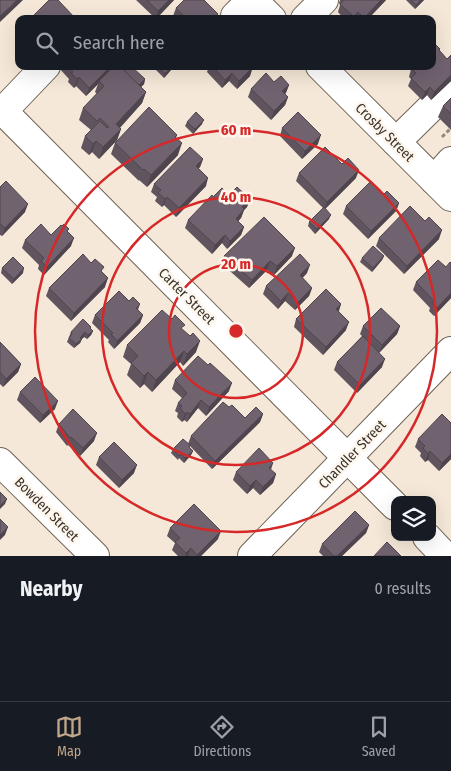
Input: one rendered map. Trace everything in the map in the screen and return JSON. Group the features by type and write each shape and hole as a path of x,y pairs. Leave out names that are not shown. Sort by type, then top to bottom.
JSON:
{"street":[{"path":"309,15 324,0"},
{"path":"249,3 266,15"},
{"path":"1,109 42,70"},
{"name":"Crosby Street","path":"324,70 396,142 445,179"},
{"path":"396,142 451,88"},
{"name":"Carter Street","path":"1,109 391,502"},
{"name":"Chandler Street","path":"252,556 451,351"},
{"name":"Bowden Street","path":"0,462 95,556"},
{"path":"431,541 445,556"}],"building":[{"path":"0,0 17,0 0,16"},
{"path":"49,0 58,0 72,15 34,15"},
{"path":"147,0 169,0 158,11"},
{"path":"184,0 204,0 218,14 183,15 176,8"},
{"path":"344,0 381,0 367,15 361,15 358,12 356,15 352,15 340,4"},
{"path":"411,0 421,0 416,5"},
{"path":"436,45 447,59 451,55 451,75 434,92 430,87 425,92 411,78 416,73 412,70 436,70"},
{"path":"71,70 107,70 89,88 79,77 77,79 71,73 73,72"},
{"path":"110,70 124,70 146,92 116,124 121,129 103,147 96,141 93,144 85,136 100,121 107,128 109,127 100,118 97,121 83,108 104,86 99,81"},
{"path":"135,70 145,79 139,85 125,71"},
{"path":"216,70 250,70 239,81 232,73 225,80"},
{"path":"266,73 274,82 281,76 289,85 282,91 288,97 274,111 251,89"},
{"path":"451,98 451,114 443,106"},
{"path":"149,107 177,135 175,137 182,143 151,175 143,170 115,143"},
{"path":"196,112 204,120 195,129 187,122"},
{"path":"298,112 321,135 305,151 282,128"},
{"path":"190,147 203,159 196,166 208,178 179,208 167,197 165,199 158,193 161,190 154,184"},
{"path":"325,147 342,164 348,158 359,170 327,202 299,173"},
{"path":"6,181 28,204 5,228 0,224 0,187"},
{"path":"371,181 384,194 387,191 399,203 371,231 346,206"},
{"path":"237,187 250,199 242,207 244,209 236,219 244,227 230,241 225,235 215,245 188,220 212,195 213,197 222,188 229,195"},
{"path":"410,206 425,221 429,217 442,230 407,266 379,238"},
{"path":"324,207 331,215 317,229 309,222"},
{"path":"264,217 295,248 277,266 270,261 252,280 224,256"},
{"path":"41,224 51,235 64,224 69,229 67,231 74,238 47,267 41,261 44,258 25,240"},
{"path":"373,246 384,256 373,268 362,258"},
{"path":"83,254 91,263 95,259 104,267 101,271 108,278 74,313 49,288"},
{"path":"300,254 310,265 300,275 312,288 298,302 288,293 281,301 266,286"},
{"path":"13,257 24,268 14,279 2,268"},
{"path":"438,260 446,267 451,263 451,293 437,308 432,303 434,301 416,282"},
{"path":"326,289 341,304 336,309 349,322 326,347 296,319"},
{"path":"119,291 129,301 133,297 140,304 136,308 143,315 117,341 111,334 113,333 95,315"},
{"path":"381,308 400,326 382,345 363,326"},
{"path":"162,310 172,319 175,315 185,325 181,328 190,336 193,333 200,341 187,354 184,351 156,380 148,372 144,376 131,363 138,356 127,345"},
{"path":"83,319 93,331 88,335 85,332 80,338 82,339 76,344 69,338 72,334 71,332"},
{"path":"363,336 385,359 360,385 337,362"},
{"path":"0,342 21,364 6,379 0,372"},
{"path":"198,356 208,365 210,363 232,383 209,407 201,400 190,414 187,412 185,414 180,408 182,406 178,403 187,393 175,380"},
{"path":"35,377 58,401 43,415 20,392"},
{"path":"223,402 229,407 232,405 245,418 256,407 263,414 215,461 191,436"},
{"path":"73,409 97,433 83,448 70,438 59,424"},
{"path":"442,414 451,423 451,454 442,463 430,451 428,454 423,448 425,446 418,439"},
{"path":"183,439 190,445 189,447 193,451 185,458 181,454 179,456 173,449"},
{"path":"114,442 137,465 122,480 99,457"},
{"path":"259,448 273,463 269,468 276,474 263,487 256,480 250,486 236,472"},
{"path":"0,492 7,499 0,506"},
{"path":"194,504 221,531 197,555 191,548 186,553 175,542 180,538 170,528"},
{"path":"355,511 369,525 337,556 334,556 322,544"},
{"path":"0,519 8,527 0,535"},
{"path":"387,542 401,556 374,556"}]}
